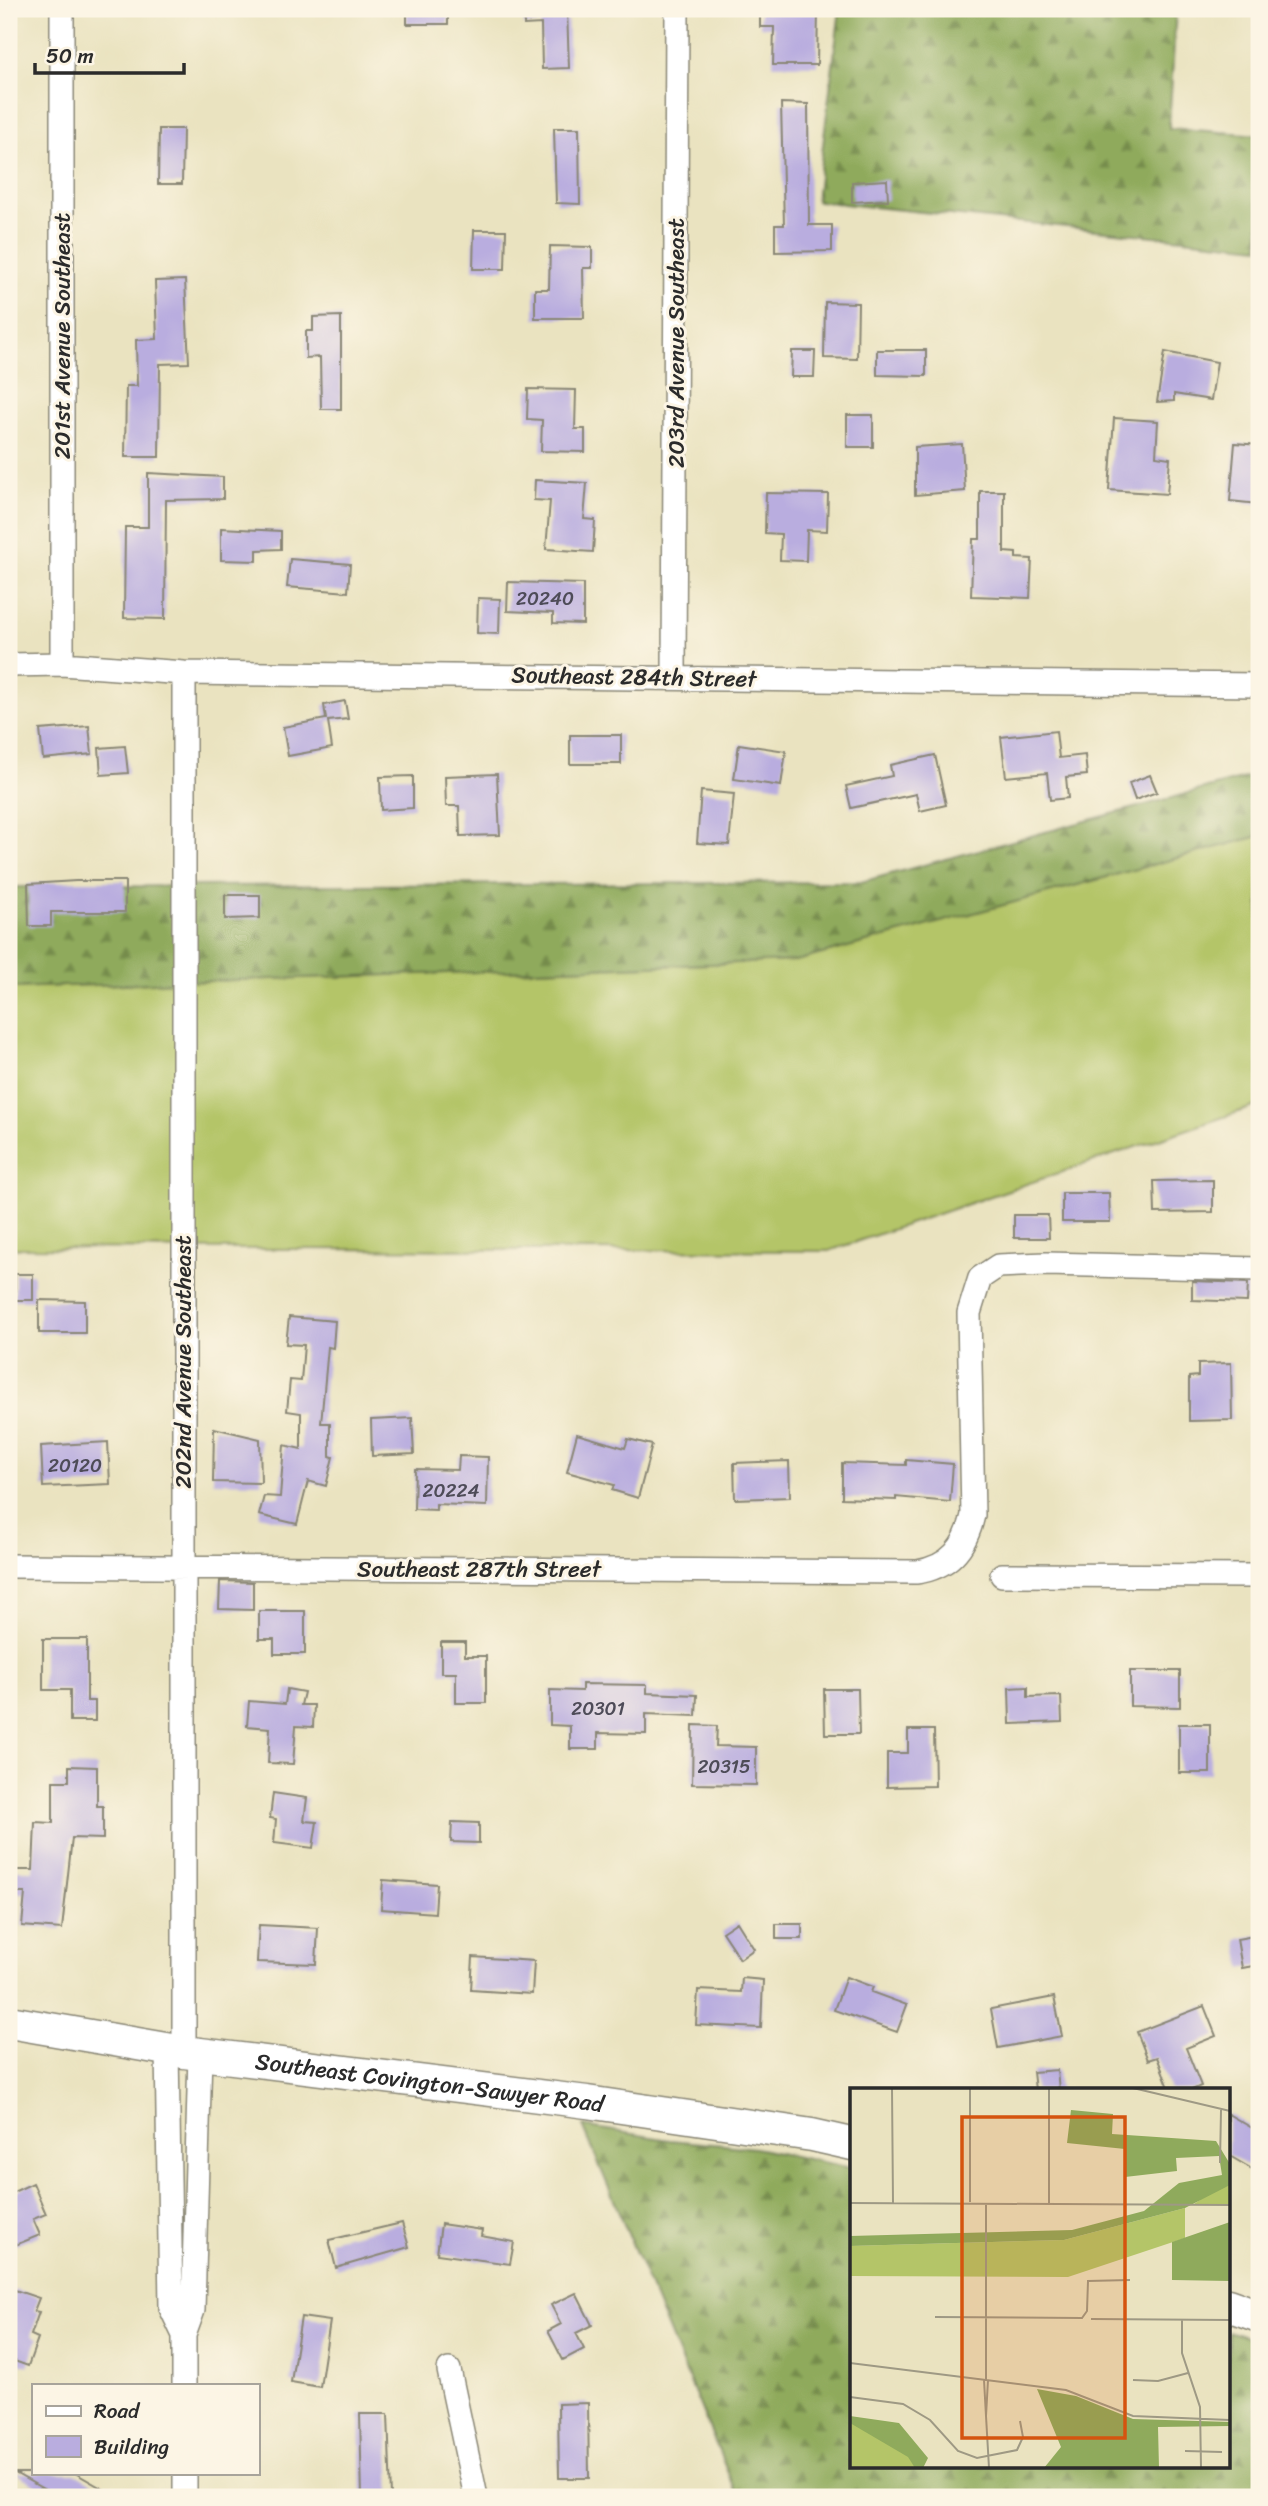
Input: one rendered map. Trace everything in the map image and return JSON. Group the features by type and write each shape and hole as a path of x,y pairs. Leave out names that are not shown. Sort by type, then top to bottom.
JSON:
{"street":[{"name":"201st Avenue Southeast","path":"62,9 62,664"},
{"name":"203rd Avenue Southeast","path":"674,677 677,9"},
{"name":"Southeast 284th Street","path":"9,665 62,664 184,673 1259,685"},
{"name":"202nd Avenue Southeast","path":"184,673 184,2052 193,2310 184,2335 184,2384"},
{"name":"Southeast 287th Street","path":"9,1566 917,1572 934,1569 947,1562 969,1535 974,1514 969,1313 980,1278 998,1266 1046,1264 1259,1269"},
{"path":"1002,1574 1259,1576"},
{"name":"Southeast Covington-Sawyer Road","path":"9,2022 184,2052 587,2102 812,2135 850,2144"},
{"name":"202nd Avenue Southeast","path":"184,2052 171,2308 184,2335"},
{"path":"1230,2306 1259,2316"},
{"path":"449,2370 476,2497"},
{"path":"184,2474 185,2497"}],"green space":[{"path":"840,9 1176,9 1169,128 1259,135 1259,247 816,201"},
{"path":"1259,774 1259,836 796,961 9,988 9,887 861,882"},
{"path":"1259,836 1259,1105 829,1251 9,1248 9,988 796,961"},
{"path":"583,2126 670,2140 755,2148 850,2168 850,2468 1230,2468 1230,2332 1259,2341 1259,2497 738,2497"}],"building":[{"path":"407,9 448,9 448,24 407,24"},
{"path":"524,9 567,9 569,68 542,69 541,24 524,25"},
{"path":"760,9 818,9 817,65 773,65 774,27 760,27"},
{"path":"781,103 808,104 809,225 832,225 832,251 775,252 775,225 784,225"},
{"path":"554,128 579,128 580,204 556,203"},
{"path":"159,129 183,129 182,184 158,184"},
{"path":"887,180 888,200 852,202 852,182"},
{"path":"474,230 506,230 505,269 473,269"},
{"path":"550,246 592,247 592,268 583,268 584,318 535,318 535,289 549,289"},
{"path":"185,280 189,363 160,364 159,457 125,457 126,386 137,386 136,340 157,339 155,281"},
{"path":"825,302 858,303 857,359 824,358"},
{"path":"341,316 341,409 321,409 320,357 306,358 306,331 313,331 313,317"},
{"path":"877,350 926,350 926,376 877,375"},
{"path":"792,351 815,351 814,377 791,377"},
{"path":"1165,352 1217,362 1211,400 1174,394 1174,401 1157,402"},
{"path":"528,389 576,390 575,429 585,429 585,452 541,451 542,420 527,419"},
{"path":"847,415 873,415 873,447 847,447"},
{"path":"1114,418 1158,421 1156,456 1170,458 1167,494 1109,490"},
{"path":"1235,443 1259,445 1258,504 1230,501"},
{"path":"962,444 965,491 915,495 915,447"},
{"path":"148,473 223,477 223,499 166,500 165,619 124,618 125,527 148,527"},
{"path":"535,480 587,483 584,519 595,520 593,552 546,549 550,501 534,500"},
{"path":"980,491 1004,491 1004,552 1016,553 1016,558 1032,559 1030,598 971,596 973,539 980,539"},
{"path":"766,493 828,494 827,531 807,530 806,561 780,560 781,534 765,533"},
{"path":"221,528 281,531 281,549 257,550 257,561 221,560"},
{"path":"290,559 350,564 348,592 287,587"},
{"path":"508,582 583,584 583,624 553,623 553,613 507,611"},
{"path":"478,598 500,599 499,634 477,633"},
{"path":"345,701 348,719 328,721 332,748 288,756 283,727 326,719 324,705"},
{"path":"89,726 92,754 43,759 40,730"},
{"path":"1056,731 1059,758 1085,755 1087,775 1066,777 1068,798 1050,800 1047,773 1006,777 1001,737"},
{"path":"570,735 621,735 621,764 570,764"},
{"path":"739,744 786,751 781,786 734,779"},
{"path":"125,746 128,773 101,775 99,748"},
{"path":"935,755 946,805 920,811 916,794 851,808 846,786 892,776 890,765"},
{"path":"497,774 500,835 460,836 459,806 446,806 445,776"},
{"path":"1150,775 1157,792 1135,800 1129,783"},
{"path":"413,776 413,808 381,810 380,777"},
{"path":"701,791 734,794 729,845 697,843"},
{"path":"125,881 125,912 51,912 51,926 29,926 28,884"},
{"path":"225,895 260,895 260,918 225,919"},
{"path":"1213,1180 1213,1212 1155,1213 1154,1181"},
{"path":"1062,1193 1109,1193 1110,1222 1062,1222"},
{"path":"1014,1215 1048,1215 1049,1238 1014,1238"},
{"path":"15,1274 33,1274 33,1300 15,1300"},
{"path":"1192,1281 1248,1283 1247,1302 1192,1300"},
{"path":"39,1300 85,1301 85,1333 39,1333"},
{"path":"289,1317 335,1321 333,1348 328,1347 321,1423 330,1423 330,1456 333,1457 326,1486 308,1481 297,1524 259,1515 264,1496 280,1497 284,1445 301,1449 301,1413 287,1411 290,1380 301,1381 304,1345 286,1344"},
{"path":"1231,1363 1232,1420 1189,1421 1189,1377 1198,1376 1198,1364"},
{"path":"412,1418 414,1454 372,1456 371,1420"},
{"path":"214,1428 260,1439 261,1483 213,1482"},
{"path":"577,1434 625,1448 628,1439 652,1445 638,1498 612,1490 614,1485 567,1472"},
{"path":"108,1442 110,1484 43,1487 41,1446"},
{"path":"459,1456 488,1457 487,1506 436,1504 436,1510 414,1509 415,1469 458,1470"},
{"path":"906,1460 953,1464 950,1502 896,1497 896,1500 842,1498 842,1463 906,1465"},
{"path":"789,1461 790,1497 735,1499 734,1463"},
{"path":"220,1581 253,1582 253,1610 219,1609"},
{"path":"259,1611 305,1611 305,1654 274,1654 274,1639 259,1639"},
{"path":"43,1639 87,1639 87,1701 95,1701 95,1721 70,1721 70,1690 43,1690"},
{"path":"441,1642 465,1642 465,1656 486,1656 486,1703 456,1703 456,1673 441,1673"},
{"path":"1130,1671 1180,1671 1180,1707 1130,1706"},
{"path":"582,1684 647,1685 647,1693 697,1695 696,1716 646,1714 646,1734 598,1733 598,1749 570,1749 570,1726 550,1725 550,1690 582,1691"},
{"path":"1028,1687 1028,1697 1061,1696 1062,1722 1010,1724 1009,1688"},
{"path":"287,1689 304,1692 301,1705 314,1705 313,1727 296,1726 293,1764 268,1763 270,1728 247,1726 249,1701 285,1704"},
{"path":"824,1689 858,1689 859,1734 825,1734"},
{"path":"1179,1724 1210,1724 1210,1773 1179,1773"},
{"path":"693,1725 717,1726 716,1746 756,1747 756,1785 692,1784"},
{"path":"908,1730 934,1730 935,1786 887,1787 887,1753 908,1753"},
{"path":"69,1766 97,1767 97,1806 103,1806 103,1839 72,1838 62,1929 22,1926 25,1893 9,1893 9,1870 33,1870 35,1822 53,1823 53,1781 69,1781"},
{"path":"273,1793 307,1798 304,1821 317,1822 313,1848 274,1843 276,1819 270,1818"},
{"path":"452,1822 479,1823 479,1843 451,1842"},
{"path":"383,1880 437,1884 435,1913 381,1909"},
{"path":"737,1922 754,1949 740,1959 722,1932"},
{"path":"776,1924 802,1924 802,1939 776,1939"},
{"path":"259,1925 318,1928 316,1964 257,1962"},
{"path":"1259,1935 1259,1965 1242,1968 1237,1939"},
{"path":"473,1957 534,1961 532,1994 471,1990"},
{"path":"846,1977 873,1987 871,1992 907,2005 897,2032 834,2010"},
{"path":"742,1978 763,1980 761,2028 696,2025 698,1990 741,1992"},
{"path":"1054,1997 1062,2036 998,2048 991,2009"},
{"path":"1204,2006 1216,2036 1186,2048 1201,2086 1169,2088 1157,2057 1148,2060 1137,2032"},
{"path":"1057,2070 1059,2088 1035,2088 1033,2072"},
{"path":"1230,2115 1259,2132 1259,2173 1230,2156"},
{"path":"33,2183 46,2214 33,2219 40,2235 13,2246 9,2235 9,2194"},
{"path":"402,2223 409,2247 336,2268 329,2240"},
{"path":"441,2224 482,2230 481,2236 514,2242 510,2264 437,2254"},
{"path":"15,2290 39,2298 34,2311 39,2312 31,2335 38,2338 28,2366 9,2359 9,2309"},
{"path":"576,2293 592,2325 576,2333 584,2349 563,2360 548,2331 561,2324 551,2305"},
{"path":"301,2317 330,2321 320,2387 291,2382"},
{"path":"588,2403 589,2478 559,2478 558,2404"},
{"path":"360,2414 388,2414 391,2497 362,2497"},
{"path":"15,2473 77,2474 117,2497 58,2497"}]}
